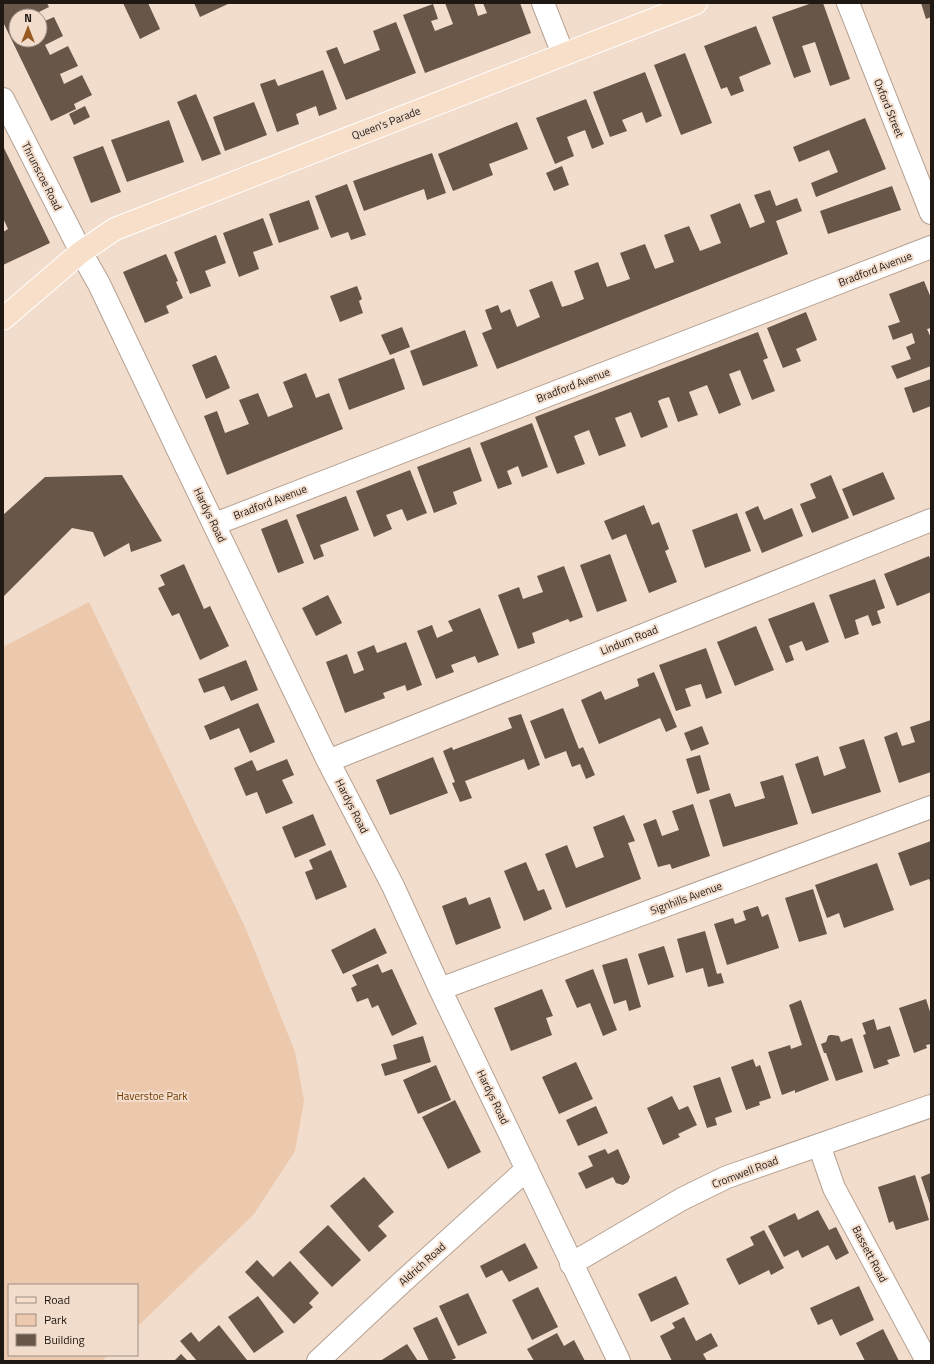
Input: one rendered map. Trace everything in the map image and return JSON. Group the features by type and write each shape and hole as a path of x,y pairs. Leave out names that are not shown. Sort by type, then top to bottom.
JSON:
{"main road":[{"name":"Queen's Parade","path":"3,319 81,252 115,229 696,3"}],"street":[{"path":"543,3 563,54"},
{"name":"Oxford Street","path":"848,3 931,214"},
{"name":"Thrunscoe Road","path":"3,99 81,252"},
{"name":"Bradford Avenue","path":"215,524 931,248"},
{"name":"Hardys Road","path":"81,252 99,284 328,761 393,886 440,988 528,1169 571,1264 619,1361"},
{"name":"Lindum Road","path":"328,761 931,520"},
{"name":"Signhills Avenue","path":"440,988 931,807"},
{"name":"Cromwell Road","path":"571,1264 688,1196 727,1177 931,1106"},
{"name":"Bassett Road","path":"819,1145 834,1188 927,1361"},
{"name":"Aldrich Road","path":"318,1361 400,1284 528,1169"}],"green space":[{"name":"Haverstoe Park","path":"89,602 246,929 295,1052 304,1101 295,1151 254,1214 138,1326 138,1284 8,1284 8,1356 107,1356 102,1361 3,1361 3,647"}],"building":[{"path":"3,3 47,3 49,7 8,8 8,32 3,22"},
{"path":"123,3 148,3 160,29 140,39"},
{"path":"194,3 230,3 200,17"},
{"path":"445,3 474,3 478,16 487,13 483,3 520,3 531,33 425,73 403,15 433,4 438,19 431,21 435,31 453,24"},
{"path":"812,3 823,3 850,79 830,86 815,42 802,46 811,72 794,78 772,17"},
{"path":"921,3 931,3 931,17 926,19"},
{"path":"54,17 63,36 48,44 48,20"},
{"path":"396,22 416,73 346,100 326,51 337,47 344,64 380,50 373,31"},
{"path":"756,26 771,64 739,77 744,91 731,96 727,87 721,89 704,46"},
{"path":"68,46 78,66 60,74 64,84 82,75 92,95 74,104 76,109 51,121 16,48 46,48 50,55"},
{"path":"685,53 712,123 681,135 654,65"},
{"path":"323,70 337,109 319,116 316,106 296,114 299,124 277,132 260,84 275,79 278,86"},
{"path":"645,72 662,116 646,123 642,112 622,120 627,131 610,137 593,92"},
{"path":"196,94 221,154 202,161 177,102"},
{"path":"586,99 604,144 592,149 585,130 567,137 574,156 555,164 536,118"},
{"path":"254,102 267,135 225,151 213,117"},
{"path":"85,106 90,117 74,125 69,114"},
{"path":"865,118 886,169 816,197 811,183 838,172 829,150 799,162 793,147"},
{"path":"169,120 184,162 127,182 111,140"},
{"path":"517,122 528,149 489,164 493,175 453,191 438,154"},
{"path":"3,146 50,243 3,265 3,232 8,229 3,218"},
{"path":"103,146 121,192 91,203 73,157"},
{"path":"432,153 446,193 427,200 424,189 364,211 353,181"},
{"path":"562,166 569,185 554,191 546,173"},
{"path":"347,184 366,235 351,240 348,232 331,238 315,196"},
{"path":"892,186 901,210 828,234 820,211"},
{"path":"770,190 776,206 797,198 802,211 776,221 788,254 497,369 482,333 492,329 485,310 498,305 501,313 510,309 517,327 540,317 529,290 552,281 562,307 572,304 584,299 574,271 598,262 607,287 630,279 620,253 645,244 655,269 674,262 664,235 689,226 700,251 721,243 710,215 740,203 750,228 765,222 754,195"},
{"path":"309,200 319,229 279,243 269,214"},
{"path":"263,218 273,245 253,252 259,269 239,277 223,233"},
{"path":"216,235 226,263 205,271 211,286 190,294 174,252"},
{"path":"166,254 178,281 176,282 183,298 166,306 169,313 145,323 123,272"},
{"path":"924,281 931,298 931,328 927,329 931,338 931,366 897,379 891,366 911,359 906,347 915,343 912,333 893,340 888,326 900,322 889,294"},
{"path":"357,286 362,299 359,301 363,313 340,322 330,296"},
{"path":"806,312 817,340 796,349 801,361 783,368 767,328"},
{"path":"402,327 410,347 390,355 381,335"},
{"path":"465,330 478,366 423,386 410,351"},
{"path":"758,332 768,358 763,360 775,391 752,400 740,370 729,374 741,405 719,414 707,385 689,392 698,415 678,422 669,397 662,399 658,401 668,427 641,438 631,412 615,418 626,446 599,456 589,430 574,436 585,464 557,474 535,417"},
{"path":"216,355 230,388 206,399 192,365"},
{"path":"394,358 405,389 349,410 338,379"},
{"path":"306,373 316,398 329,393 343,429 227,475 204,416 217,411 225,433 249,424 239,400 258,393 268,417 293,407 283,382"},
{"path":"931,379 931,406 913,413 904,388"},
{"path":"532,423 548,467 522,477 518,466 507,471 512,484 498,489 480,443"},
{"path":"470,447 482,481 453,492 457,504 434,513 417,467"},
{"path":"410,470 427,513 407,521 402,509 386,515 392,529 374,537 356,491"},
{"path":"883,472 895,499 853,516 842,489"},
{"path":"122,475 162,541 131,552 129,543 104,557 93,532 72,528 3,597 3,515 45,477"},
{"path":"831,475 849,518 812,533 800,504 816,498 810,484"},
{"path":"346,496 359,530 320,545 324,556 314,560 296,515"},
{"path":"644,505 652,525 659,522 669,549 665,551 677,582 649,593 626,534 612,540 604,521"},
{"path":"758,506 764,520 792,508 803,536 762,553 745,512"},
{"path":"737,513 751,551 705,568 692,530"},
{"path":"287,519 304,563 278,573 261,529"},
{"path":"610,554 627,601 597,612 580,565"},
{"path":"929,556 931,561 931,592 897,606 884,574"},
{"path":"184,564 204,609 210,606 229,646 200,660 179,613 172,616 158,588 165,585 160,575"},
{"path":"564,566 583,617 570,622 568,619 532,633 535,643 518,649 498,595 519,587 523,599 543,592 537,576"},
{"path":"875,579 885,608 877,611 881,623 872,626 868,615 855,620 859,634 845,639 829,595"},
{"path":"328,595 342,623 316,636 302,608"},
{"path":"814,602 829,642 806,651 802,641 789,646 794,660 786,663 768,619"},
{"path":"480,608 499,655 478,663 475,656 451,665 454,672 436,679 417,631 432,625 437,638 453,631 448,621"},
{"path":"756,626 774,670 735,686 717,642"},
{"path":"406,642 422,685 407,691 405,685 383,693 385,698 345,713 326,662 347,654 354,674 364,670 357,652 374,645 377,653"},
{"path":"706,648 722,693 706,699 701,684 685,689 691,706 676,711 659,665"},
{"path":"246,660 258,690 231,701 224,686 204,693 198,679"},
{"path":"654,672 677,727 666,732 660,718 599,744 581,700 601,691 605,700 639,686 637,679"},
{"path":"258,703 275,742 250,753 239,728 210,740 204,726"},
{"path":"563,708 579,749 583,747 595,775 586,779 580,764 572,767 566,751 545,759 530,721"},
{"path":"521,714 540,765 528,770 524,759 465,781 472,798 460,802 452,783 455,782 443,751 452,747 453,750 512,728 508,718"},
{"path":"931,720 931,772 899,783 884,737 897,732 902,746 915,742 910,727"},
{"path":"702,726 709,744 691,751 684,733"},
{"path":"864,739 881,792 812,814 795,764 818,756 824,776 846,768 839,747"},
{"path":"700,755 710,790 697,794 686,759"},
{"path":"433,757 448,793 390,815 376,780"},
{"path":"287,759 294,775 282,780 293,803 266,814 257,792 246,796 234,768 252,760 257,771"},
{"path":"783,775 798,824 723,847 709,800 730,793 735,807 765,798 760,782"},
{"path":"693,804 710,856 672,869 670,864 658,867 643,824 656,819 662,836 679,830 672,811"},
{"path":"313,814 326,845 295,858 282,827"},
{"path":"624,815 635,841 628,843 641,879 566,908 545,854 567,845 576,868 604,857 593,827"},
{"path":"931,841 931,883 929,879 910,886 898,853"},
{"path":"331,850 347,887 316,900 305,872 313,869 309,860"},
{"path":"526,862 538,891 544,889 552,909 524,921 504,871"},
{"path":"877,863 894,910 844,928 839,913 827,918 815,885"},
{"path":"813,889 827,934 799,942 785,898"},
{"path":"466,897 469,905 490,897 501,928 456,945 442,906"},
{"path":"758,906 762,917 768,914 779,948 727,965 714,924 733,918 735,924 746,920 743,911"},
{"path":"375,928 387,953 343,974 331,950"},
{"path":"705,931 717,974 721,973 724,983 708,987 703,968 686,973 677,939"},
{"path":"664,946 674,977 648,985 638,954"},
{"path":"627,958 641,1007 629,1011 626,1000 614,1004 602,965"},
{"path":"378,964 382,973 392,969 417,1024 392,1036 378,1005 372,1008 368,998 357,1002 351,988 357,985 352,975"},
{"path":"593,969 617,1030 603,1036 590,1003 577,1008 565,980"},
{"path":"542,989 553,1016 546,1018 552,1035 511,1051 494,1008"},
{"path":"926,999 931,1015 931,1044 926,1045 927,1048 914,1053 899,1008"},
{"path":"801,1000 829,1080 795,1093 795,1090 782,1095 768,1052 790,1045 791,1049 802,1045 789,1005"},
{"path":"874,1019 877,1030 890,1026 900,1056 887,1060 889,1064 874,1069 863,1035 866,1034 862,1023"},
{"path":"423,1036 431,1062 385,1076 381,1064 397,1059 393,1045"},
{"path":"828,1036 839,1036 841,1042 852,1038 863,1072 836,1081 826,1053 824,1053 821,1044 826,1042"},
{"path":"753,1059 756,1067 760,1065 771,1098 759,1102 760,1105 746,1110 731,1067"},
{"path":"576,1062 593,1099 559,1114 542,1077"},
{"path":"436,1065 451,1100 418,1114 403,1080"},
{"path":"720,1077 732,1112 715,1118 717,1125 707,1128 693,1086"},
{"path":"672,1096 679,1110 688,1106 697,1125 678,1134 680,1137 663,1145 647,1108"},
{"path":"455,1100 481,1152 448,1169 422,1117"},
{"path":"596,1106 608,1133 578,1146 566,1120"},
{"path":"605,1149 608,1154 618,1149 630,1177 628,1182 623,1185 616,1183 613,1177 586,1189 578,1173 593,1166 588,1156"},
{"path":"931,1173 931,1207 921,1177"},
{"path":"915,1175 929,1220 896,1230 893,1221 889,1223 878,1187"},
{"path":"364,1177 394,1212 378,1226 387,1236 369,1252 330,1206"},
{"path":"818,1210 829,1230 836,1227 849,1253 836,1260 828,1245 802,1258 798,1250 784,1257 768,1226 795,1213 798,1220"},
{"path":"328,1225 361,1260 332,1287 299,1252"},
{"path":"764,1230 784,1268 771,1275 769,1270 739,1285 726,1259 754,1245 750,1237"},
{"path":"525,1243 538,1268 509,1282 502,1270 486,1278 480,1266"},
{"path":"257,1260 273,1277 290,1261 319,1293 309,1303 313,1307 294,1324 245,1272"},
{"path":"676,1276 689,1304 651,1322 638,1294"},
{"path":"859,1286 874,1320 840,1336 832,1319 818,1325 810,1308"},
{"path":"538,1287 558,1327 532,1340 512,1300"},
{"path":"468,1293 487,1333 458,1346 439,1306"},
{"path":"258,1296 284,1332 254,1353 228,1317"},
{"path":"437,1317 456,1358 449,1361 429,1361 413,1328"},
{"path":"684,1317 696,1341 711,1333 718,1346 703,1354 707,1361 672,1361 660,1336 675,1328 672,1323"},
{"path":"219,1325 247,1360 246,1361 197,1361 180,1341 191,1332 199,1342"},
{"path":"883,1329 899,1361 865,1361 856,1343"},
{"path":"557,1333 564,1346 574,1340 585,1361 534,1361 527,1349"},
{"path":"407,1344 418,1361 380,1361"},
{"path":"181,1354 188,1361 174,1361"}]}
